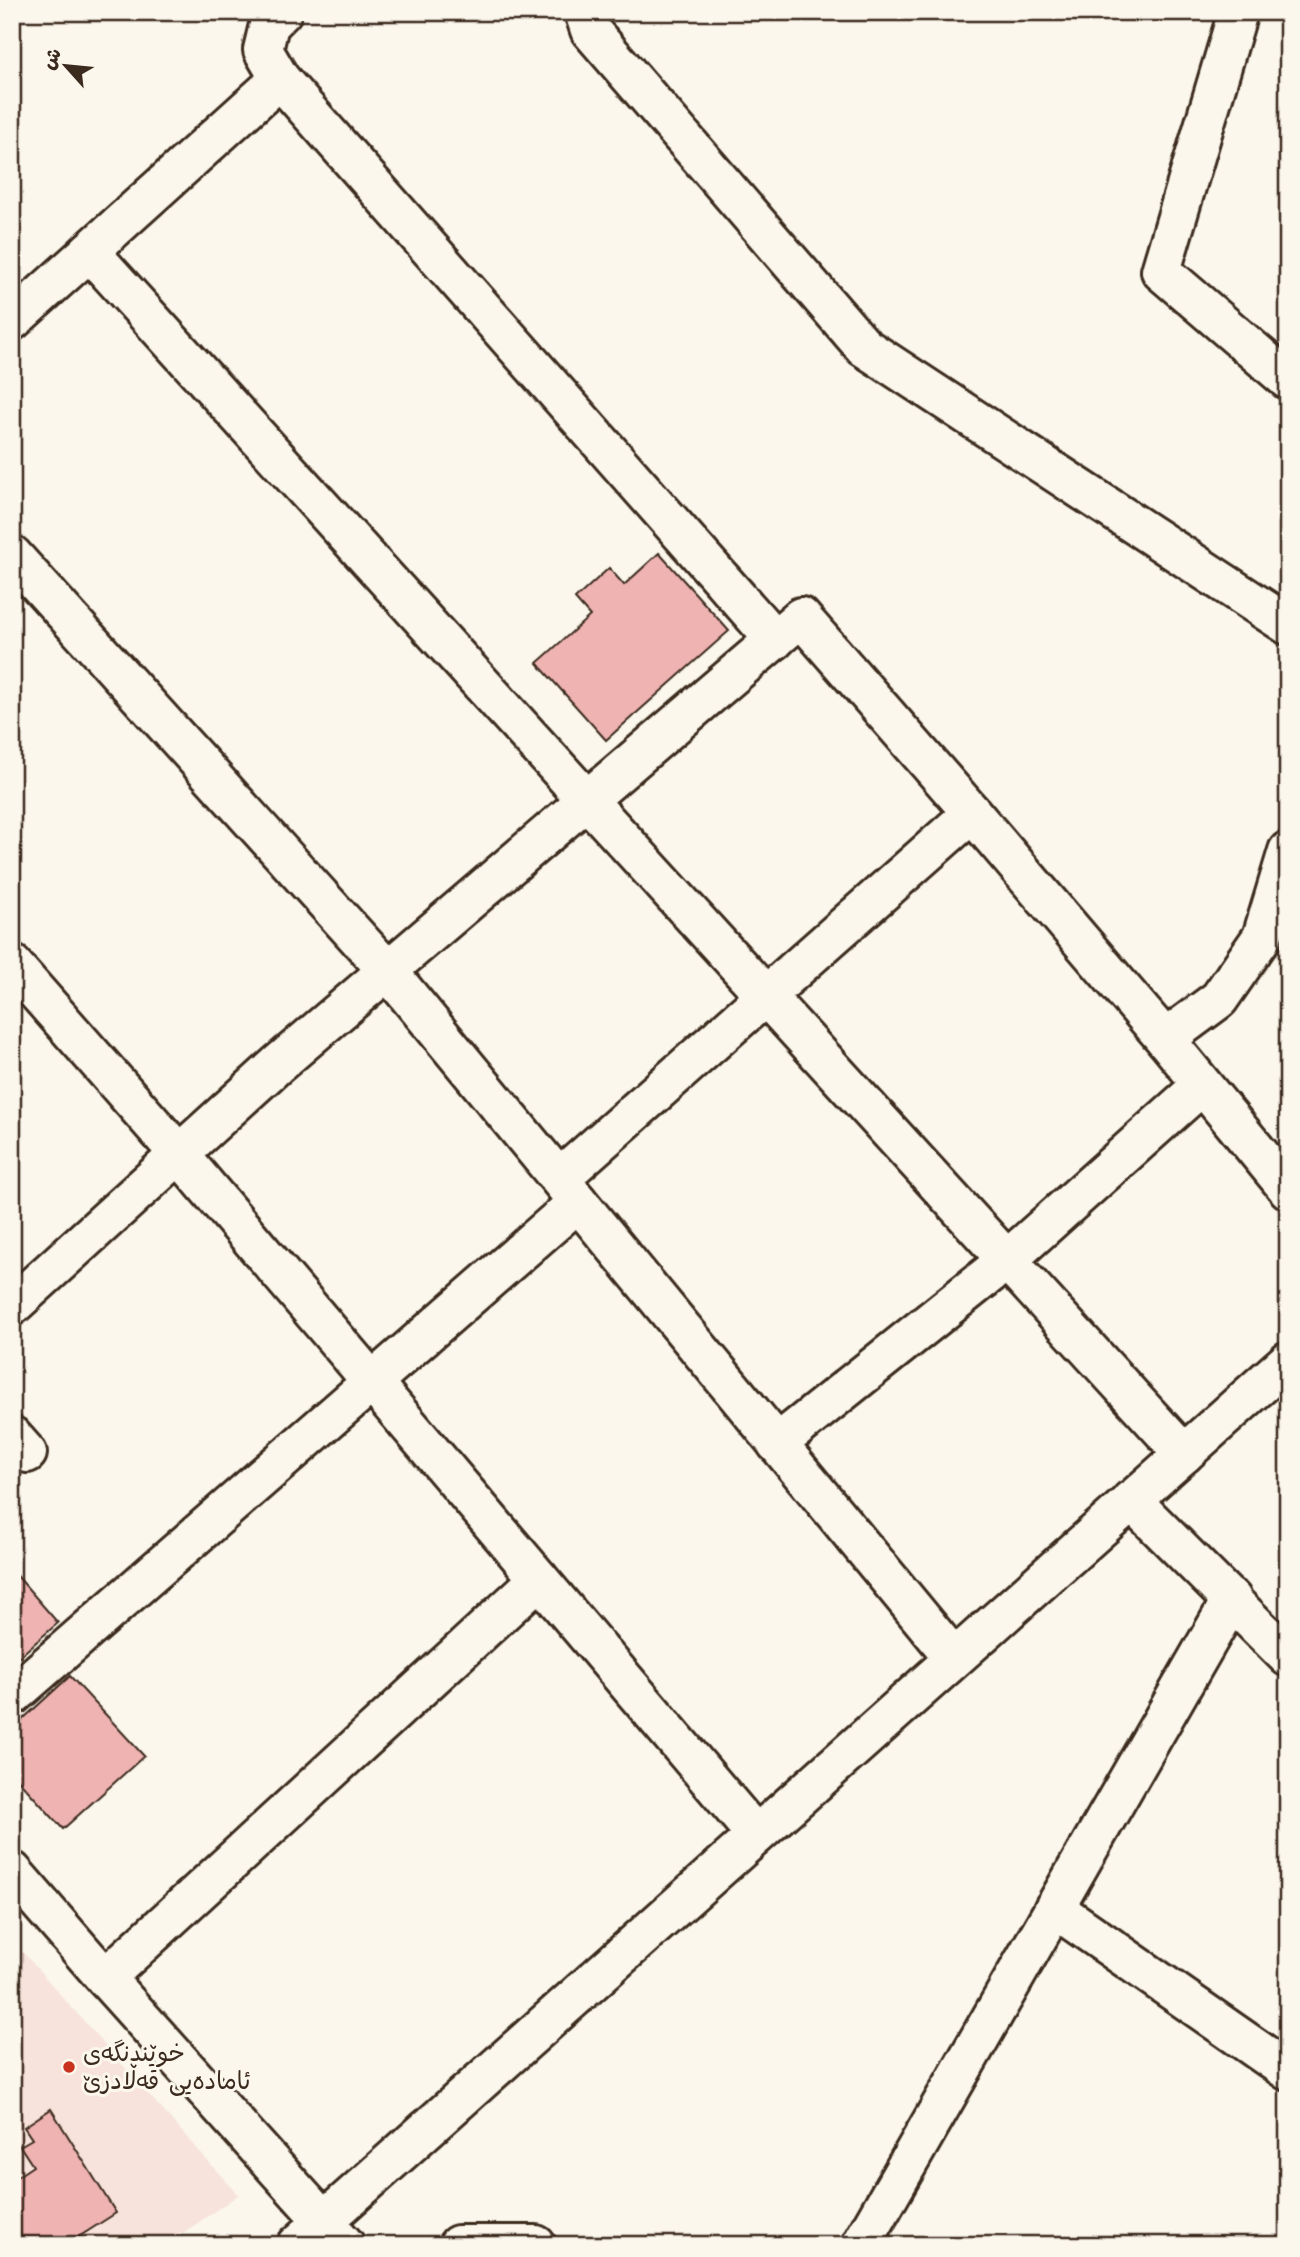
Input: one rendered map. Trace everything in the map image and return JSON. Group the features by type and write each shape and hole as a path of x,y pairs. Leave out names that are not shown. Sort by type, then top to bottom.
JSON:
{"street":[{"path":"282,12 269,25 263,50 279,79 775,640"},
{"path":"584,12 590,30 864,347 1288,625"},
{"path":"1238,12 1161,271 1288,380"},
{"path":"12,321 279,79"},
{"path":"89,251 1184,1454"},
{"path":"12,555 387,970 954,1658"},
{"path":"12,1306 277,1065 801,617 1165,1039 1288,1189"},
{"path":"12,1696 372,1381 765,996 972,813"},
{"path":"1165,1039 1219,999 1262,937 1288,851"},
{"path":"12,964 179,1154 756,1835"},
{"path":"778,1444 1007,1260 1201,1086"},
{"path":"12,1871 322,2237 756,1835 1288,1361"},
{"path":"1131,1500 1288,1657"},
{"path":"105,1978 539,1579"},
{"path":"861,2245 1232,1599"},
{"path":"1054,1908 1288,2071"},
{"path":"458,2245 537,2245"}],"shaded area":[{"name":"خوێندنگەی ئامادەیی قەڵادزێ","path":"12,1940 238,2195 166,2245 12,2245"}],"building":[{"path":"659,553 729,631 606,740 537,663 590,616 575,599 609,568 624,585"},
{"path":"12,1570 58,1623 12,1663"},
{"path":"70,1676 144,1756 63,1829 12,1773 12,1729"},
{"path":"51,2109 116,2213 66,2245 12,2245 12,2180 33,2166 20,2146 32,2139 24,2127"}],"place":[{"name":"خوێندنگەی ئامادەیی قەڵادزێ","path":"69,2067"}]}
